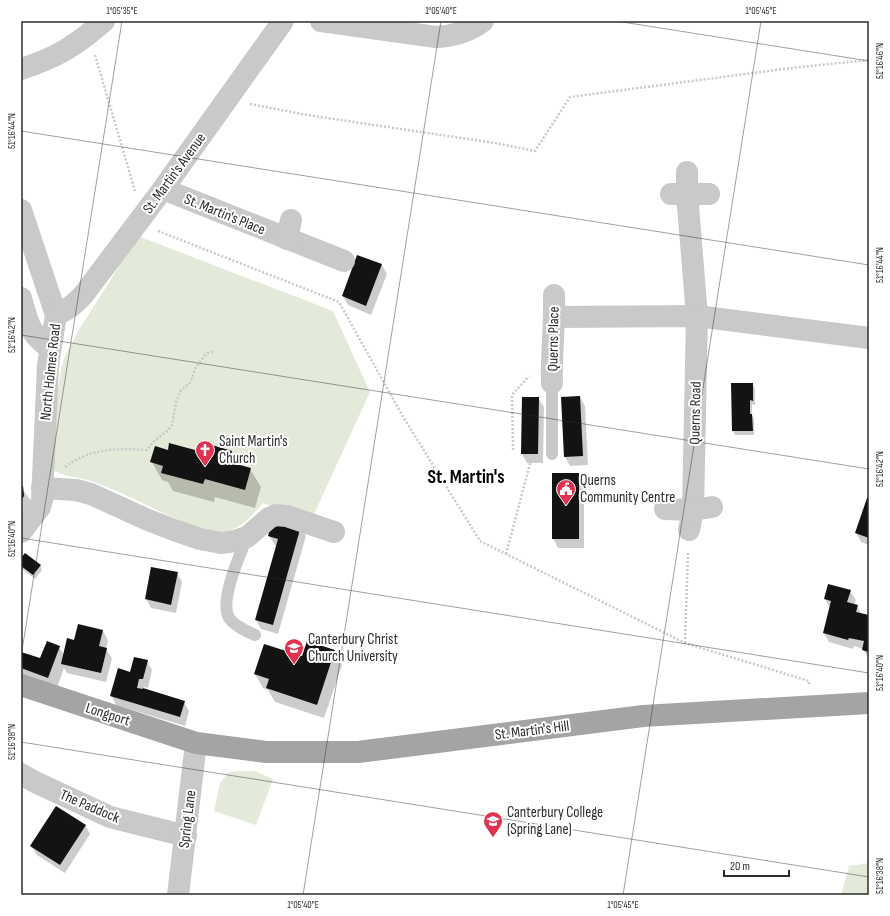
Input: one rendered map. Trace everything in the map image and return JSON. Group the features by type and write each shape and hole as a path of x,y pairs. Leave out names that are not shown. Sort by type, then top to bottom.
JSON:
{"main road":[{"name":"Longport","path":"21,685 196,743"},
{"name":"St. Martin's Hill","path":"196,743 266,752 358,752 643,716 869,703"}],"street":[{"name":"St. Martin's Avenue","path":"56,315 68,310 76,303 163,189 283,21"},
{"path":"321,21 436,37 450,36 467,31 483,21"},
{"path":"21,69 56,56 69,49 97,28"},
{"name":"Querns Road","path":"687,172 679,194 697,316 698,515"},
{"name":"St. Martin's Place","path":"163,189 289,230 344,261"},
{"path":"679,194 709,194"},
{"name":"North Holmes Road","path":"21,210 56,315 50,348 46,386 42,500 40,507 21,532"},
{"name":"Querns Place","path":"552,384 551,359 555,317 554,295"},
{"path":"21,298 30,327 34,334 40,342 50,348"},
{"path":"555,317 697,316 869,338"},
{"path":"42,488 76,490 90,494 148,520 200,539 221,543 247,537 269,518 276,514 287,516 334,532"},
{"path":"665,509 698,515"},
{"name":"Spring Lane","path":"178,895 196,743"},
{"name":"The Paddock","path":"21,774 110,817 186,836"}],"lane":[{"path":"552,384 552,454"},
{"path":"247,537 228,589 226,604 229,617 239,627 255,635"}],"path":[{"path":"97,28 140,219 339,302 402,415 480,541 685,643 809,681"},
{"path":"228,100 307,114 495,143 535,151 570,97 791,68 869,60"},
{"path":"42,488 71,463 98,451 119,448 147,450 152,443 172,425 176,402 181,390 190,383 196,367 206,354 211,352 215,353"},
{"path":"513,450 512,395 540,364 551,359"},
{"path":"506,554 531,460 552,454"},
{"path":"685,643 698,515"}],"green space":[{"path":"138,236 333,311 370,392 311,521 263,503 249,519 239,526 226,531 210,531 181,521 103,485 86,479 58,473 49,466 60,374 64,358 77,333"},
{"path":"255,771 273,779 256,825 214,811 220,783 229,772"},
{"path":"869,863 869,895 841,895 849,866"}],"building":[{"path":"357,255 382,264 366,306 342,296"},
{"path":"731,383 753,383 753,401 750,400 750,414 752,414 753,431 732,431"},
{"path":"580,396 583,456 564,457 561,397"},
{"path":"522,397 539,397 538,454 521,454"},
{"name":"Saint Martin's Church","path":"169,443 210,454 212,445 232,451 229,462 251,468 245,490 205,479 203,484 161,473 163,466 150,462 155,446 168,450"},
{"name":"Querns Community Centre","path":"552,473 579,473 579,539 552,539"},
{"path":"21,486 23,486 24,496 21,501"},
{"path":"867,498 869,498 869,538 855,533"},
{"path":"273,517 301,526 273,625 255,620 278,539 268,536"},
{"path":"25,553 41,565 33,575 21,566 21,558"},
{"path":"151,567 178,572 171,605 145,599"},
{"path":"828,584 851,590 847,602 858,605 856,612 869,615 869,652 862,650 864,641 849,638 848,640 823,633 831,601 824,599"},
{"path":"78,624 103,630 99,646 107,648 101,673 61,664 67,638 74,640"},
{"path":"47,641 60,646 48,678 21,668 21,652 40,658"},
{"name":"Canterbury Christ Church University","path":"307,641 335,650 317,705 266,688 269,679 254,674 264,644 302,656"},
{"path":"134,657 148,660 143,679 139,679 137,688 143,688 185,701 180,717 110,696 118,668 130,672"},
{"path":"56,806 86,825 60,865 30,846"}],"place":[{"name":"Saint Martin's Church","path":"205,467"},
{"name":"Querns Community Centre","path":"566,506"},
{"name":"Canterbury Christ Church University","path":"294,665"},
{"name":"Canterbury College (Spring Lane)","path":"493,838"}],"district":[{"name":"St. Martin's","path":"466,476"}]}
